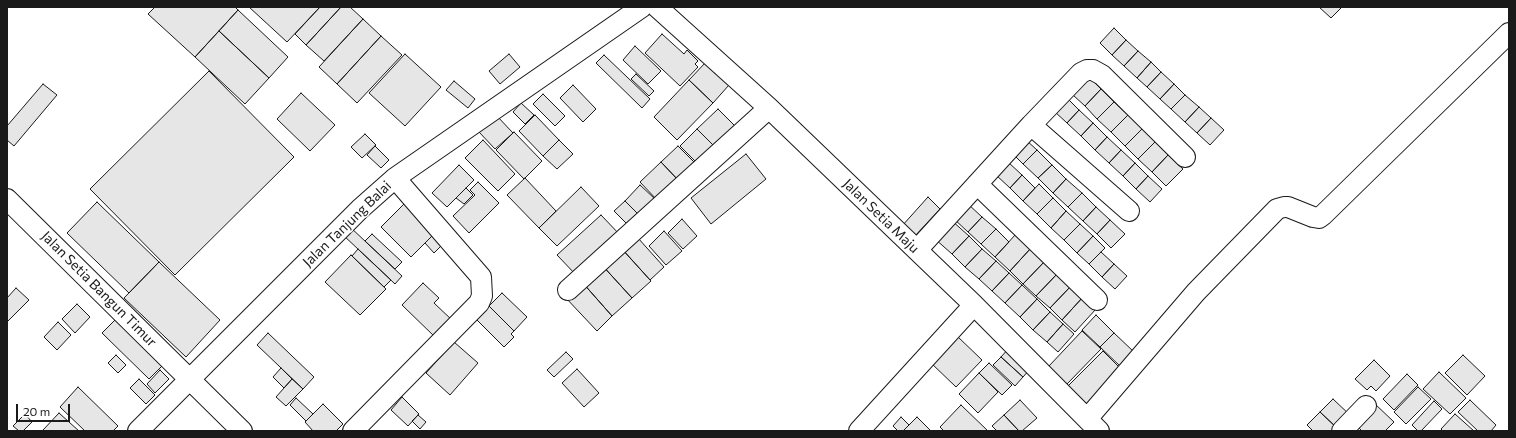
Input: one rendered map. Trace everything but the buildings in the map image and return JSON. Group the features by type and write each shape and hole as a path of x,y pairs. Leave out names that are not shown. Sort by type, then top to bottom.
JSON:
{"street":[{"name":"Jalan Tanjung Balai","path":"138,431 360,208 395,178 642,7"},
{"name":"Jalan Setia Maju","path":"657,7 770,108 974,305 1093,425"},
{"path":"1093,425 1196,292 1277,209 1288,207 1319,218 1323,215 1509,33"},
{"path":"917,250 1032,125 1082,73 1087,70 1093,70 1102,75 1186,157"},
{"path":"568,290 770,108"},
{"path":"1032,125 1129,211"},
{"path":"353,431 479,302 482,296 481,277 395,178"},
{"path":"977,184 1097,300"},
{"name":"Jalan Setia Bangun Timur","path":"7,199 242,431"},
{"path":"859,431 974,305"},
{"path":"1342,431 1366,406"}]}
